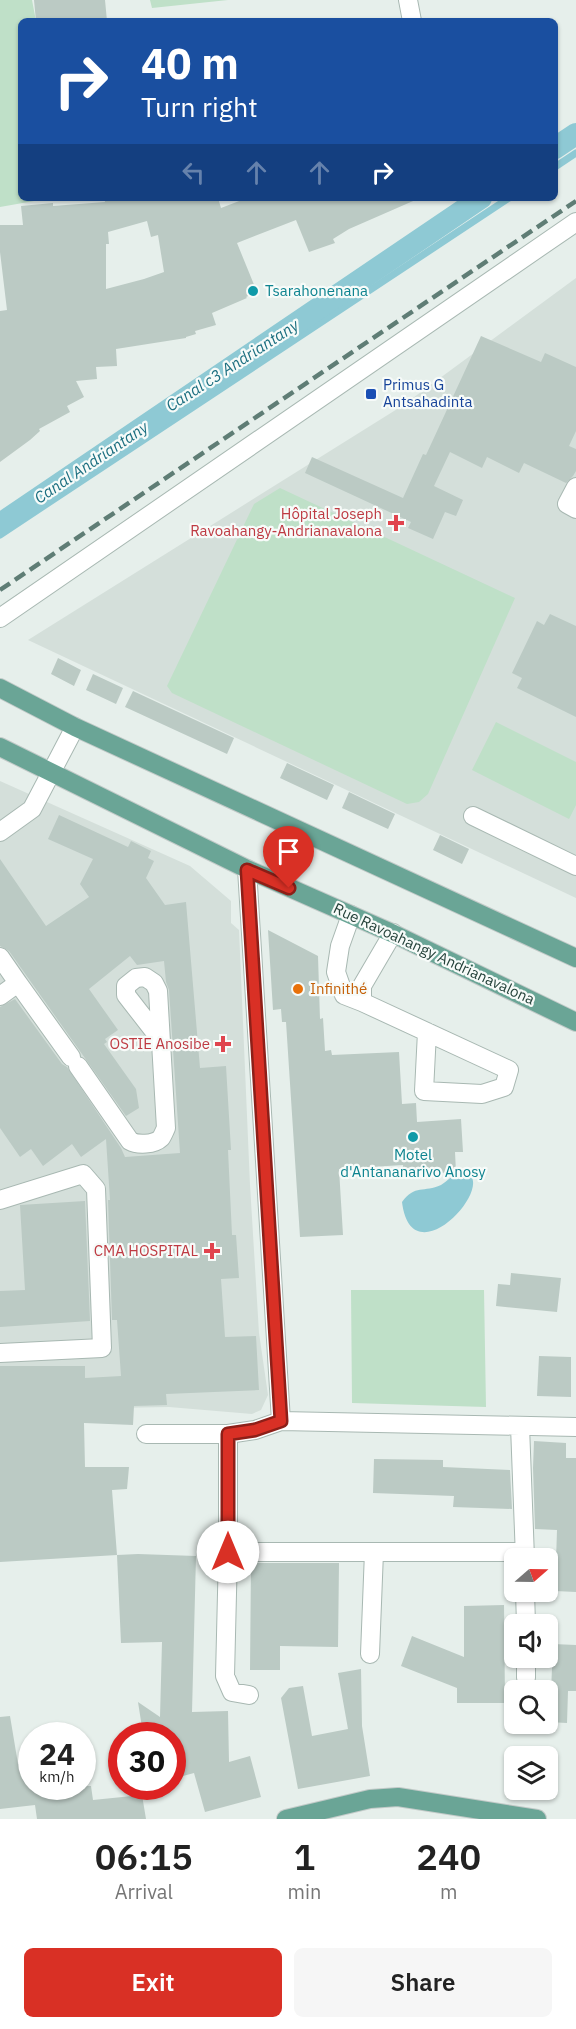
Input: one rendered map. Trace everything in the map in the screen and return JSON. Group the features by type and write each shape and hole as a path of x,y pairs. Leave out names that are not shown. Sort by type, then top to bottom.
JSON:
{"main road":[{"path":"0,688 75,727 576,958"},
{"name":"Rue Ravoahangy Andrianavalona","path":"0,747 247,870 393,933 576,1022"},
{"path":"285,1819 370,1799 398,1797 537,1819"}],"street":[{"path":"408,0 411,18"},
{"path":"0,618 576,222"},
{"path":"576,487 567,504 576,509"},
{"path":"0,832 32,809 75,727"},
{"path":"473,816 576,866"},
{"path":"247,870 281,1421"},
{"path":"351,915 340,946 336,972 345,995 428,1032 508,1070 504,1087 482,1094 424,1091 428,1032"},
{"path":"362,1002 362,986 393,933"},
{"path":"0,957 130,1141 136,1144 155,1142 161,1138 166,1128 161,1040"},
{"path":"0,996 18,983"},
{"path":"0,1200 84,1174 96,1189 102,1348 0,1353"},
{"path":"146,1434 228,1434 255,1430 281,1421 576,1426"},
{"path":"520,1426 524,1548"},
{"path":"228,1434 225,1676 232,1692 249,1695"},
{"path":"228,1552 504,1555"},
{"path":"370,1654 374,1552"},
{"path":"526,1668 526,1678"}],"shaded area":[{"name":"Hôpital Joseph Ravoahangy-Andrianavalona","path":"576,278 576,898 28,640 402,406"},
{"path":"0,781 190,866 231,901 231,923 239,930 259,1333 268,1395 261,1410 252,1414 169,1407 0,1410"}],"green space":[{"path":"0,0 32,0 35,18 18,18 18,201 34,201 0,207"},
{"path":"150,0 228,0 152,8"},
{"path":"280,488 515,598 428,794 419,802 407,804 172,693 167,686 254,504"},
{"path":"496,722 576,762 576,805 569,819 472,770"},
{"path":"351,1290 484,1290 486,1407 352,1403"}],"water":[{"path":"461,1171 472,1177 472,1189 465,1204 452,1219 437,1229 422,1232 409,1224 402,1202 407,1196 416,1191 441,1185"}],"building":[{"path":"34,0 105,0 107,18 36,18"},
{"path":"105,201 219,201 221,208 239,201 413,201 349,229 333,239 335,243 309,252 296,220 237,243 257,292 212,313 216,325 195,331 196,334 186,338 116,349 117,366 96,367 97,379 76,381 84,397 67,406 70,412 39,429 40,431 30,440 0,462 0,311 7,310 0,252 0,225 23,225 21,206 53,203 53,206","holes":["147,221 151,237 158,235 164,272 106,289 108,232"]},
{"path":"481,336 541,362 545,353 576,367 576,431 569,446 576,449 576,471 566,483 524,463 519,473 487,457 482,468 450,452 434,486 463,500 456,516 445,512 433,539 408,528 411,522 305,473 312,457 403,498 423,454 426,455"},
{"path":"550,614 576,626 576,717 517,688 522,678 512,673 537,621 544,625"},
{"path":"58,658 81,670 74,686 51,674"},
{"path":"93,674 123,688 116,704 86,690"},
{"path":"133,691 234,738 227,754 125,707"},
{"path":"287,763 334,785 327,800 280,778"},
{"path":"349,792 395,814 388,829 342,808"},
{"path":"59,815 128,847 131,841 151,851 148,858 154,861 146,878 165,905 186,902 200,1068 226,1066 231,1150 228,1150 232,1235 236,1235 239,1278 221,1279 225,1337 256,1336 259,1390 166,1394 167,1405 134,1406 133,1425 84,1423 85,1467 129,1467 127,1489 112,1490 117,1555 0,1562 0,1366 85,1366 85,1378 121,1376 117,1320 112,1320 108,1200 110,1200 106,1139 81,1157 72,1144 43,1166 31,1149 20,1157 0,1128 0,1007 15,999 62,1064 67,1067 125,1157 180,1153 169,990 164,961 137,965 130,956 89,989 118,1030 105,1039 107,1042 104,1044 136,1089 139,1108 126,1116 9,951 0,946 0,859 46,926 89,897 80,884 93,859 48,839"},
{"path":"440,835 469,849 462,864 433,850"},
{"name":"Motel d'Antananarivo Anosy","path":"268,930 318,956 320,1019 323,1018 325,1051 331,1050 332,1055 399,1052 402,1104 416,1103 417,1122 461,1119 463,1152 455,1152 456,1172 404,1175 403,1165 339,1169 343,1235 300,1237 286,1022 282,1022 281,1009 273,1010"},
{"path":"85,1201 90,1321 0,1327 0,1291 25,1290 20,1205"},
{"path":"511,1273 561,1278 557,1312 496,1306 498,1284 510,1285"},
{"path":"539,1356 571,1357 571,1397 537,1396"},
{"path":"534,1441 566,1443 566,1458 576,1458 576,1592 558,1591 557,1530 535,1529"},
{"path":"374,1459 443,1460 443,1467 510,1470 512,1509 453,1507 454,1496 373,1493"},
{"path":"117,1555 196,1556 192,1712 228,1711 229,1762 250,1756 261,1797 205,1812 194,1773 186,1775 186,1722 141,1722 138,1702 160,1717 162,1642 121,1643"},
{"path":"251,1563 339,1563 338,1647 280,1646 280,1670 250,1670"},
{"path":"504,1605 504,1703 457,1703 457,1688 401,1666 412,1636 464,1657 464,1606"},
{"path":"558,1644 576,1645 576,1691 568,1691 567,1723 558,1723 558,1680 552,1680 552,1668 558,1668"},
{"path":"361,1669 362,1726 370,1776 298,1789 281,1698 289,1688 303,1686 312,1736 348,1729 338,1673"},
{"path":"10,1716 18,1764 18,1800 143,1800 146,1819 37,1819 35,1805 0,1809 0,1717"}],"waterway":[{"name":"Canal Andriantany","path":"558,146 576,134"},
{"name":"Canal c3 Andriantany","path":"558,165 576,153"},
{"name":"Canal Andriantany","path":"0,524 477,201"},
{"name":"Canal c3 Andriantany","path":"0,535 504,201"}],"railway":[{"path":"0,590 576,201"}],"place":[{"name":"Tsarahonenana","path":"253,291"},
{"name":"Primus G Antsahadinta","path":"371,394"},
{"name":"Hôpital Joseph Ravoahangy-Andrianavalona","path":"396,523"},
{"name":"Infinithé","path":"298,989"},
{"name":"OSTIE Anosibe","path":"223,1044"},
{"name":"Motel d'Antananarivo Anosy","path":"413,1137"},
{"name":"CMA HOSPITAL","path":"212,1251"}],"route":[{"path":"228,1552 228,1434 255,1430 281,1421 247,870 289,888"}]}
